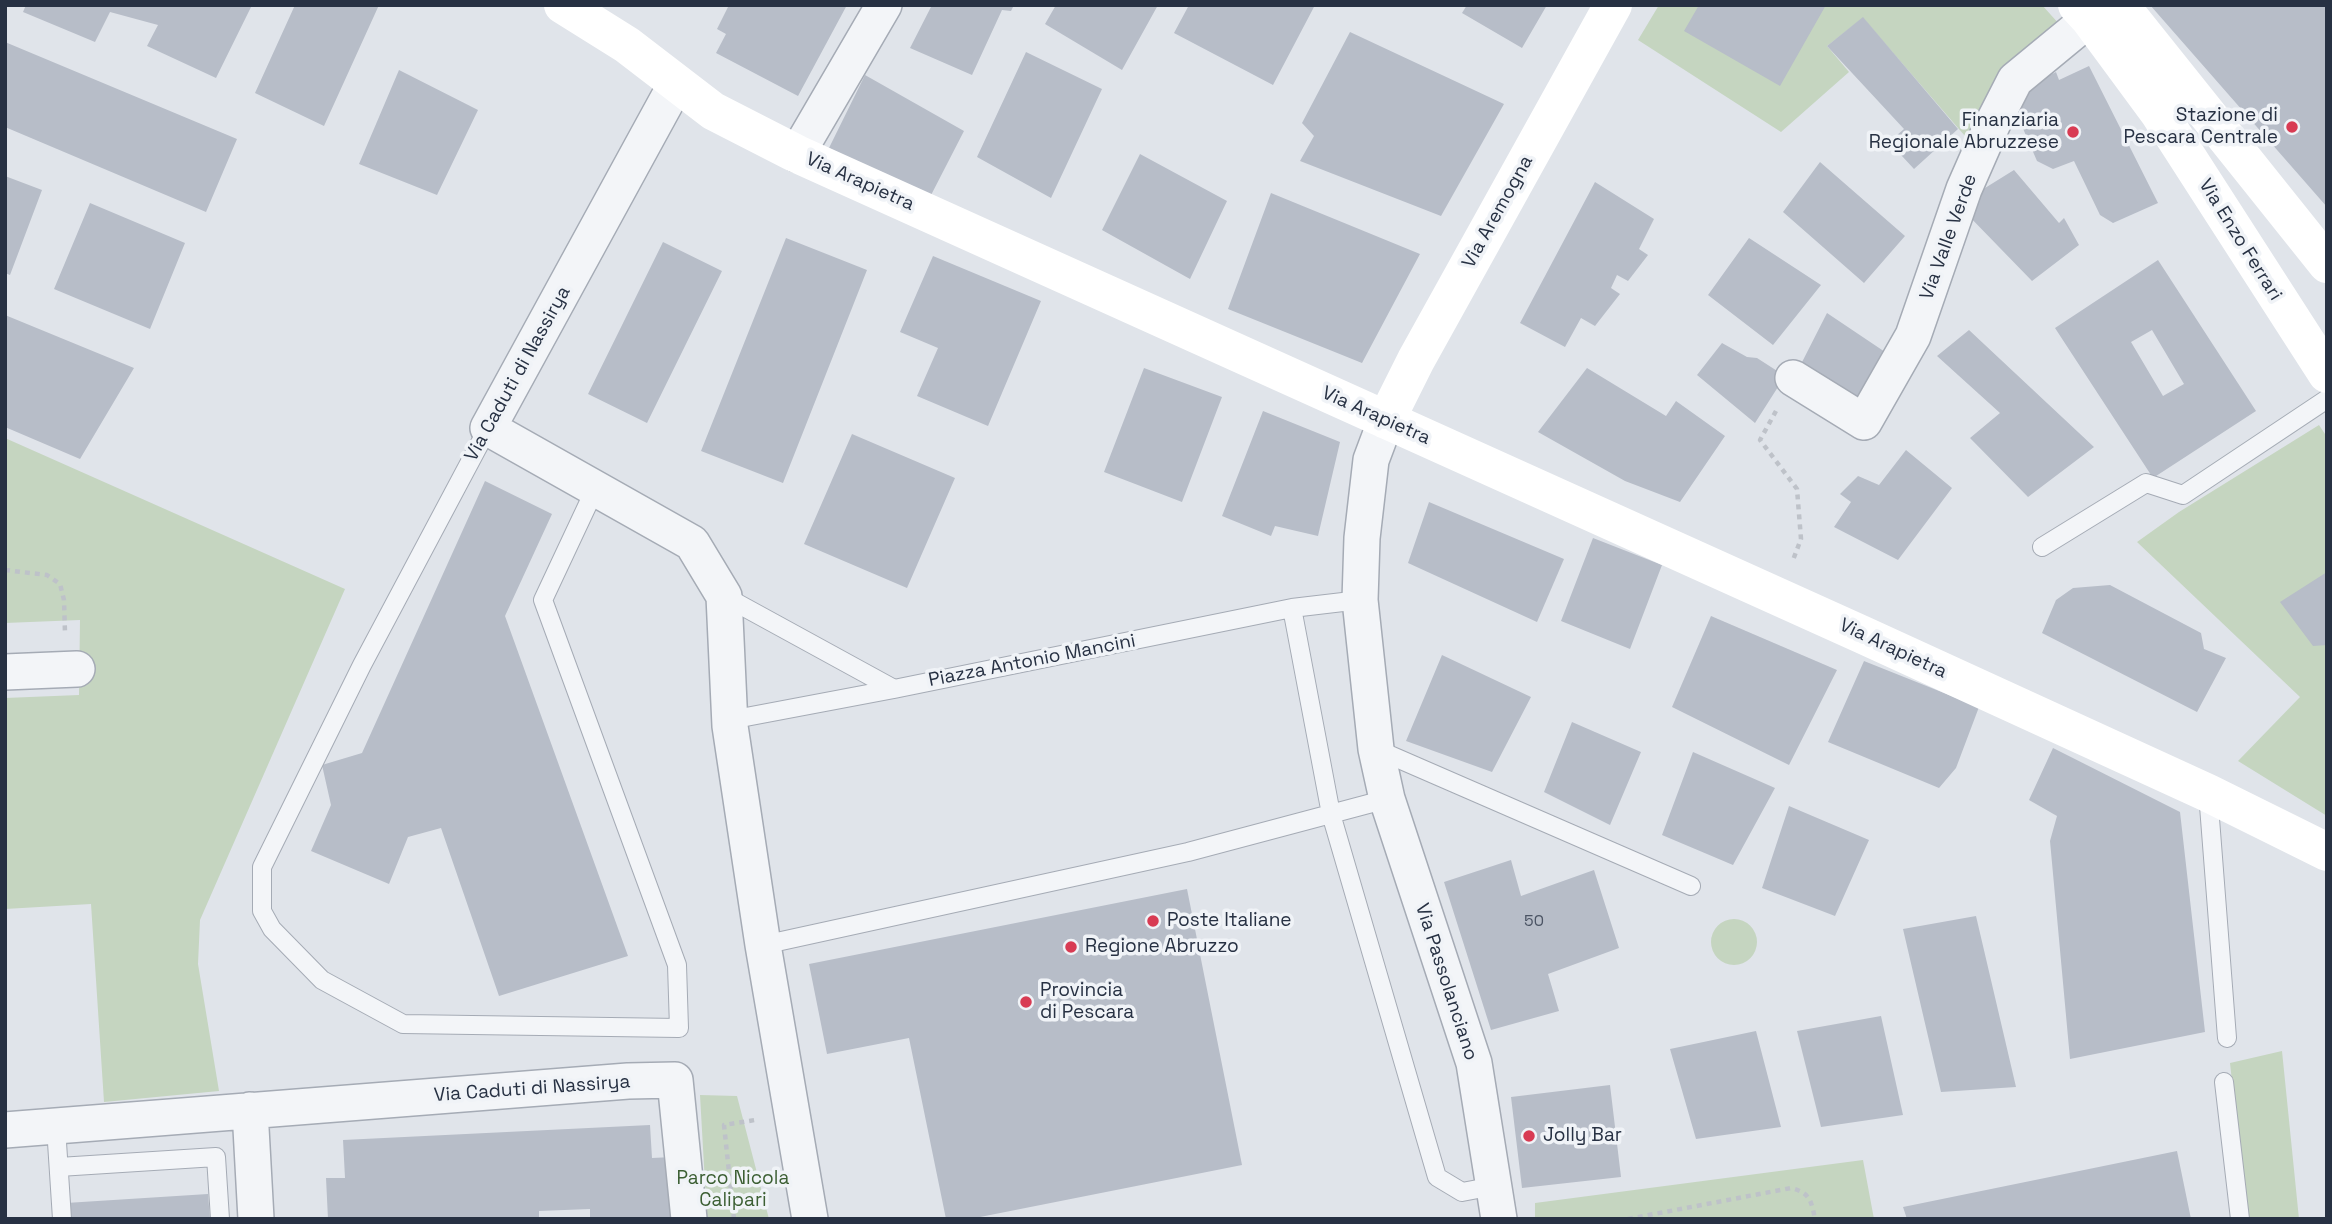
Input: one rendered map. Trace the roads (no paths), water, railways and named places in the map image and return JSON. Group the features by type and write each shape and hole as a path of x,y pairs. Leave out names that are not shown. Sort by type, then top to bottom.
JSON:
{"street":[{"name":"Via Arapietra","path":"564,5 627,45 713,111 797,154 1780,597 2208,793 2327,852"},
{"path":"797,154 884,5"},
{"name":"Via Aremogna","path":"1386,420 1416,360 1613,5"},
{"path":"2098,8 2327,264"},
{"name":"Via Enzo Ferrari","path":"2098,8 2159,113 2327,374"},
{"name":"Via Valle Verde","path":"1793,378 1864,422 1913,336 1964,189 2015,80 2098,8"},
{"name":"Via Caduti di Nassirya","path":"488,428 676,84"},
{"name":"Via Passolanciano","path":"1386,420 1371,460 1362,538 1360,600 1376,749 1387,799 1474,1063 1497,1203"},
{"path":"488,428 692,543 724,596 730,720 763,945 810,1219"},
{"path":"5,672 71,669"},
{"name":"Via Caduti di Nassirya","path":"5,1130 628,1081 675,1080 689,1219"},
{"path":"250,1110 257,1219"}],"lane":[{"path":"2042,547 2146,483 2183,495 2327,399"},
{"name":"Via Caduti di Nassirya","path":"488,428 362,665 262,867 262,911 272,929 322,980 403,1024 679,1028 677,965 543,600 596,487"},
{"path":"724,596 894,689"},
{"name":"Piazza Antonio Mancini","path":"730,720 1292,608 1360,600"},
{"path":"1292,608 1331,814 1437,1177 1462,1192 1497,1203"},
{"path":"1376,749 1691,886"},
{"path":"2208,793 2227,1038"},
{"path":"763,945 1188,852 1387,799"},
{"path":"2224,1082 2239,1219"},
{"path":"56,1127 62,1219"},
{"path":"59,1167 216,1157 220,1219"}],"place":[{"name":"Stazione di Pescara Centrale","path":"2292,127"},
{"name":"Finanziaria Regionale Abruzzese","path":"2073,132"},
{"name":"Poste Italiane","path":"1153,921"},
{"name":"Regione Abruzzo","path":"1071,947"},
{"name":"Provincia di Pescara","path":"1026,1002"},
{"name":"Jolly Bar","path":"1529,1136"}],"park label":[{"name":"Parco Nicola Calipari","path":"733,1190"}]}
